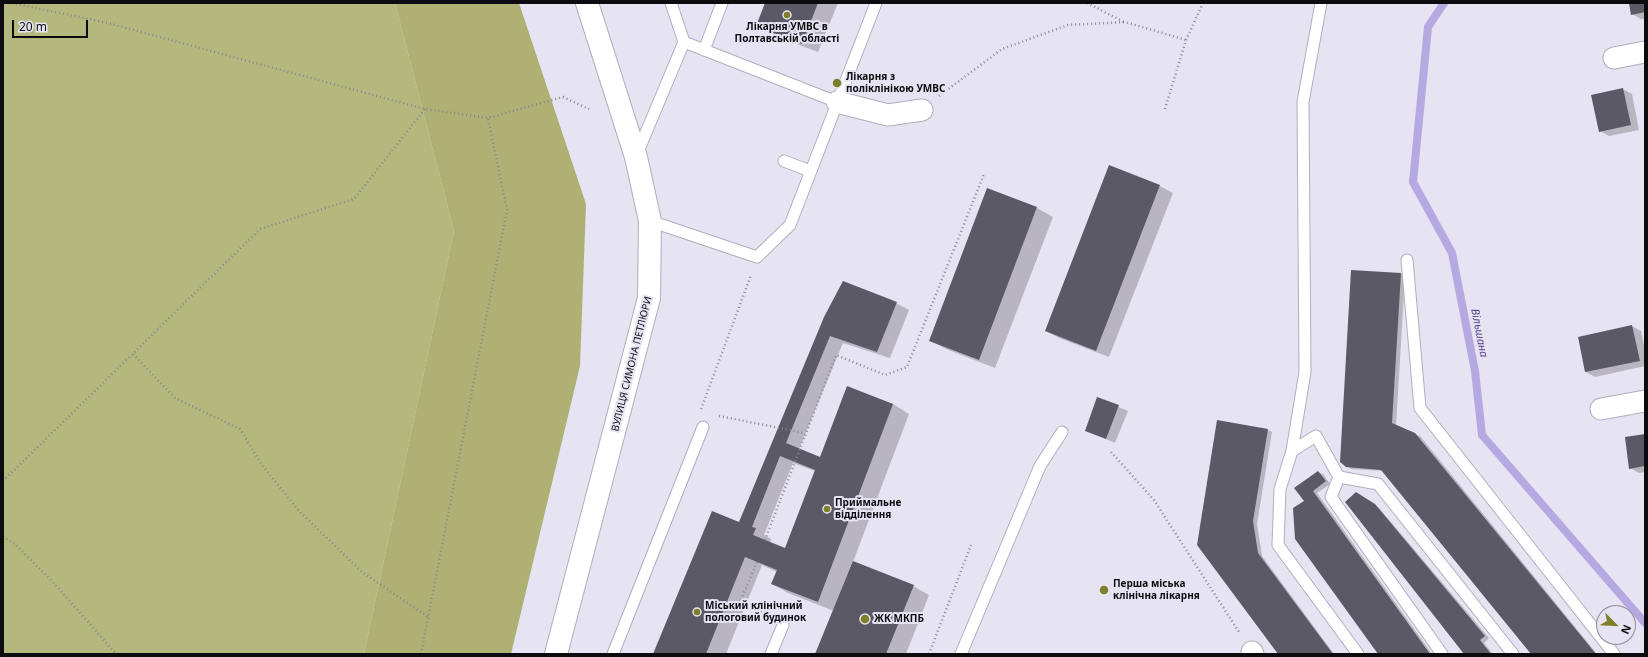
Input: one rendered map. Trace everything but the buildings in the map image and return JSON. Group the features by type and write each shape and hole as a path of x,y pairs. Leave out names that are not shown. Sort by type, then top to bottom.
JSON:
{"street":[{"name":"ВУЛИЦЯ СИМОНА ПЕТЛЮРИ","path":"556,654 649,298 650,221 636,157 587,3"},
{"path":"1614,58 1645,52"},
{"path":"837,102 888,115 922,110"},
{"path":"1601,409 1645,401"}],"lane":[{"path":"636,157 684,42 671,3"},
{"path":"704,50 722,3"},
{"path":"650,221 757,257 790,225 876,3"},
{"path":"1321,3 1303,102 1305,372 1292,451 1280,489 1278,545 1358,654"},
{"path":"684,42 837,102"},
{"path":"784,161 810,171"},
{"path":"1407,260 1420,408 1614,654"},
{"path":"613,654 703,427"},
{"path":"961,654 1040,466 1062,432"},
{"path":"1292,451 1316,436 1339,476 1378,484 1514,654"},
{"path":"1339,476 1331,497 1442,654"},
{"path":"771,654 783,625"}],"path":[{"path":"12,3 108,24 425,109 488,118 563,97 589,109"},
{"path":"1087,3 1125,22 1186,40"},
{"path":"1165,110 1186,40 1203,3"},
{"path":"922,110 1002,49 1068,25 1125,22"},
{"path":"3,481 260,229 354,199 425,109"},
{"path":"421,654 507,210 488,118"},
{"path":"765,540 805,433 836,356 885,375 907,367 984,174"},
{"path":"700,412 751,275 756,270"},
{"path":"133,354 175,398 240,429 262,464 298,510 362,572 428,617"},
{"path":"715,415 805,433"},
{"path":"1111,452 1154,500 1253,653"},
{"path":"3,537 15,544 54,583 116,654"},
{"path":"929,654 971,545"},
{"path":"757,562 741,600 783,625"}],"green space":[{"path":"3,3 395,3 454,231 364,654 3,654"},
{"path":"395,3 519,3 586,204 580,366 511,654 364,654 454,231"}],"waterway":[{"name":"Вільшана","path":"1444,3 1428,27 1413,182 1452,253 1475,371 1482,435 1645,623"}],"place":[{"name":"Лікарня УМВС в Полтавській області","path":"787,15"},
{"name":"Лікарня з поліклінікою УМВС","path":"837,83"},
{"name":"Приймальне відділення","path":"827,509"},
{"name":"Перша міська клінічна лікарня","path":"1104,590"},
{"name":"Міський клінічний пологовий будинок","path":"697,612"},
{"name":"ЖК МКПБ","path":"865,619"}]}
